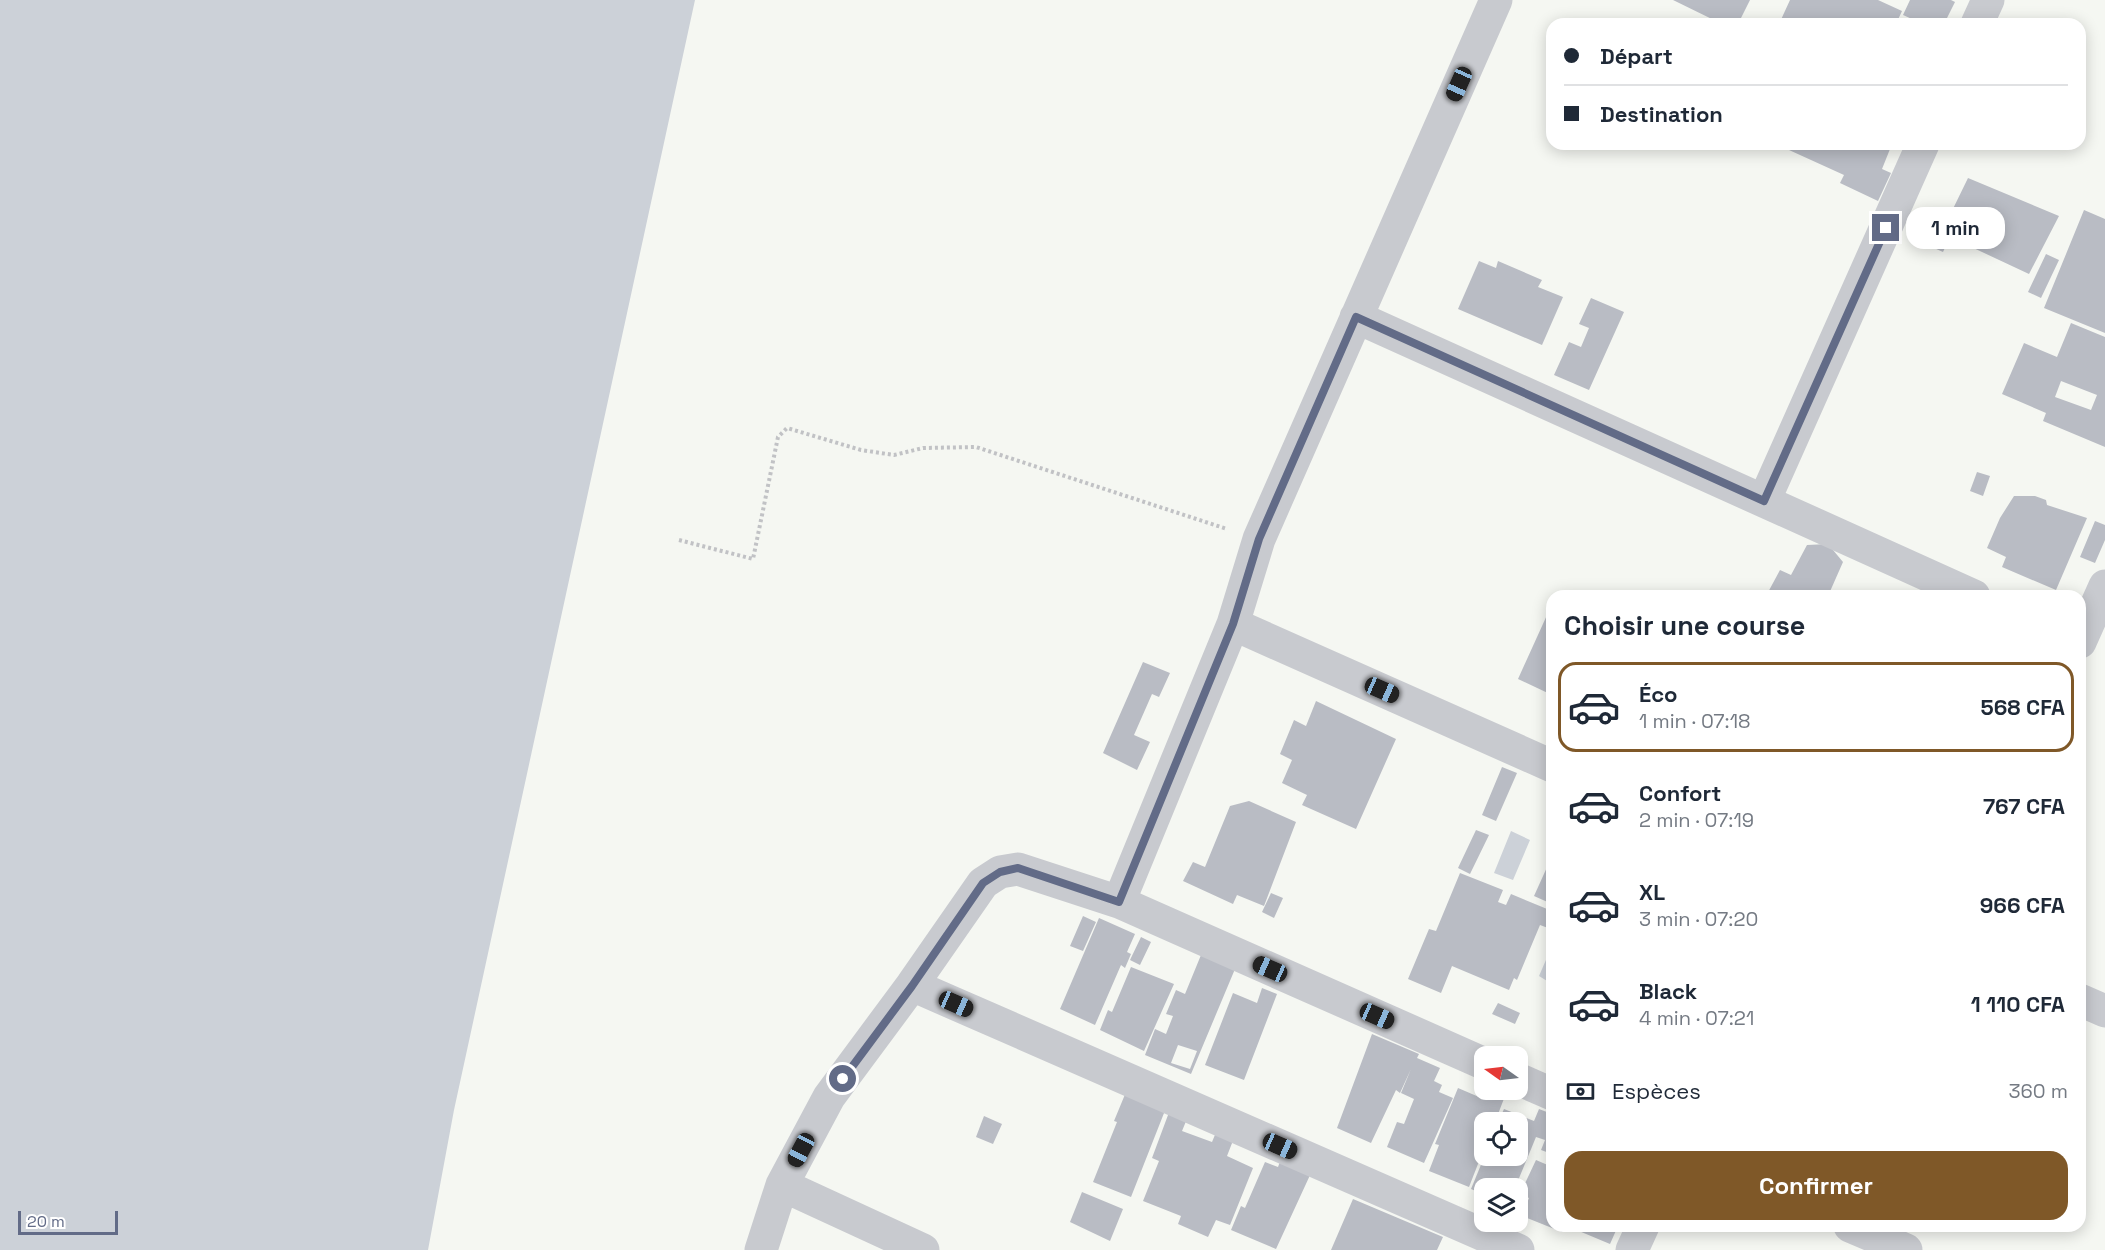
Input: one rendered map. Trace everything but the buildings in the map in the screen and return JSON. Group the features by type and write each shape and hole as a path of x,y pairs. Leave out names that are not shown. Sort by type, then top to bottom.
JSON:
{"street":[{"path":"1119,902 1233,624 1259,539 1496,0"},
{"path":"1980,18 1988,0"},
{"path":"1764,501 1920,150"},
{"path":"1356,317 1961,590"},
{"path":"2086,629 2105,586"},
{"path":"1233,624 1546,762"},
{"path":"2086,646 2105,655"},
{"path":"761,1250 782,1185 829,1097 912,986 983,883 1000,872 1018,868 1119,902 1474,1059"},
{"path":"912,986 1518,1250"},
{"path":"2086,1003 2105,1011"},
{"path":"1528,1083 1546,1091"},
{"path":"782,1185 923,1250"},
{"path":"1632,1250 1640,1232"},
{"path":"1864,1232 1906,1250"}],"path":[{"path":"679,540 753,559 778,437 787,428 861,450 894,455 923,448 976,447 1259,539"}],"shaded area":[{"path":"0,0 695,0 454,1110 428,1250 0,1250"},
{"path":"1511,831 1530,840 1513,880 1494,873"},
{"path":"1546,960 1546,980 1539,976"}],"route":[{"path":"843,1079 912,986 983,883 1000,872 1018,868 1119,902 1233,624 1259,539 1356,317 1764,501 1886,228"}]}
